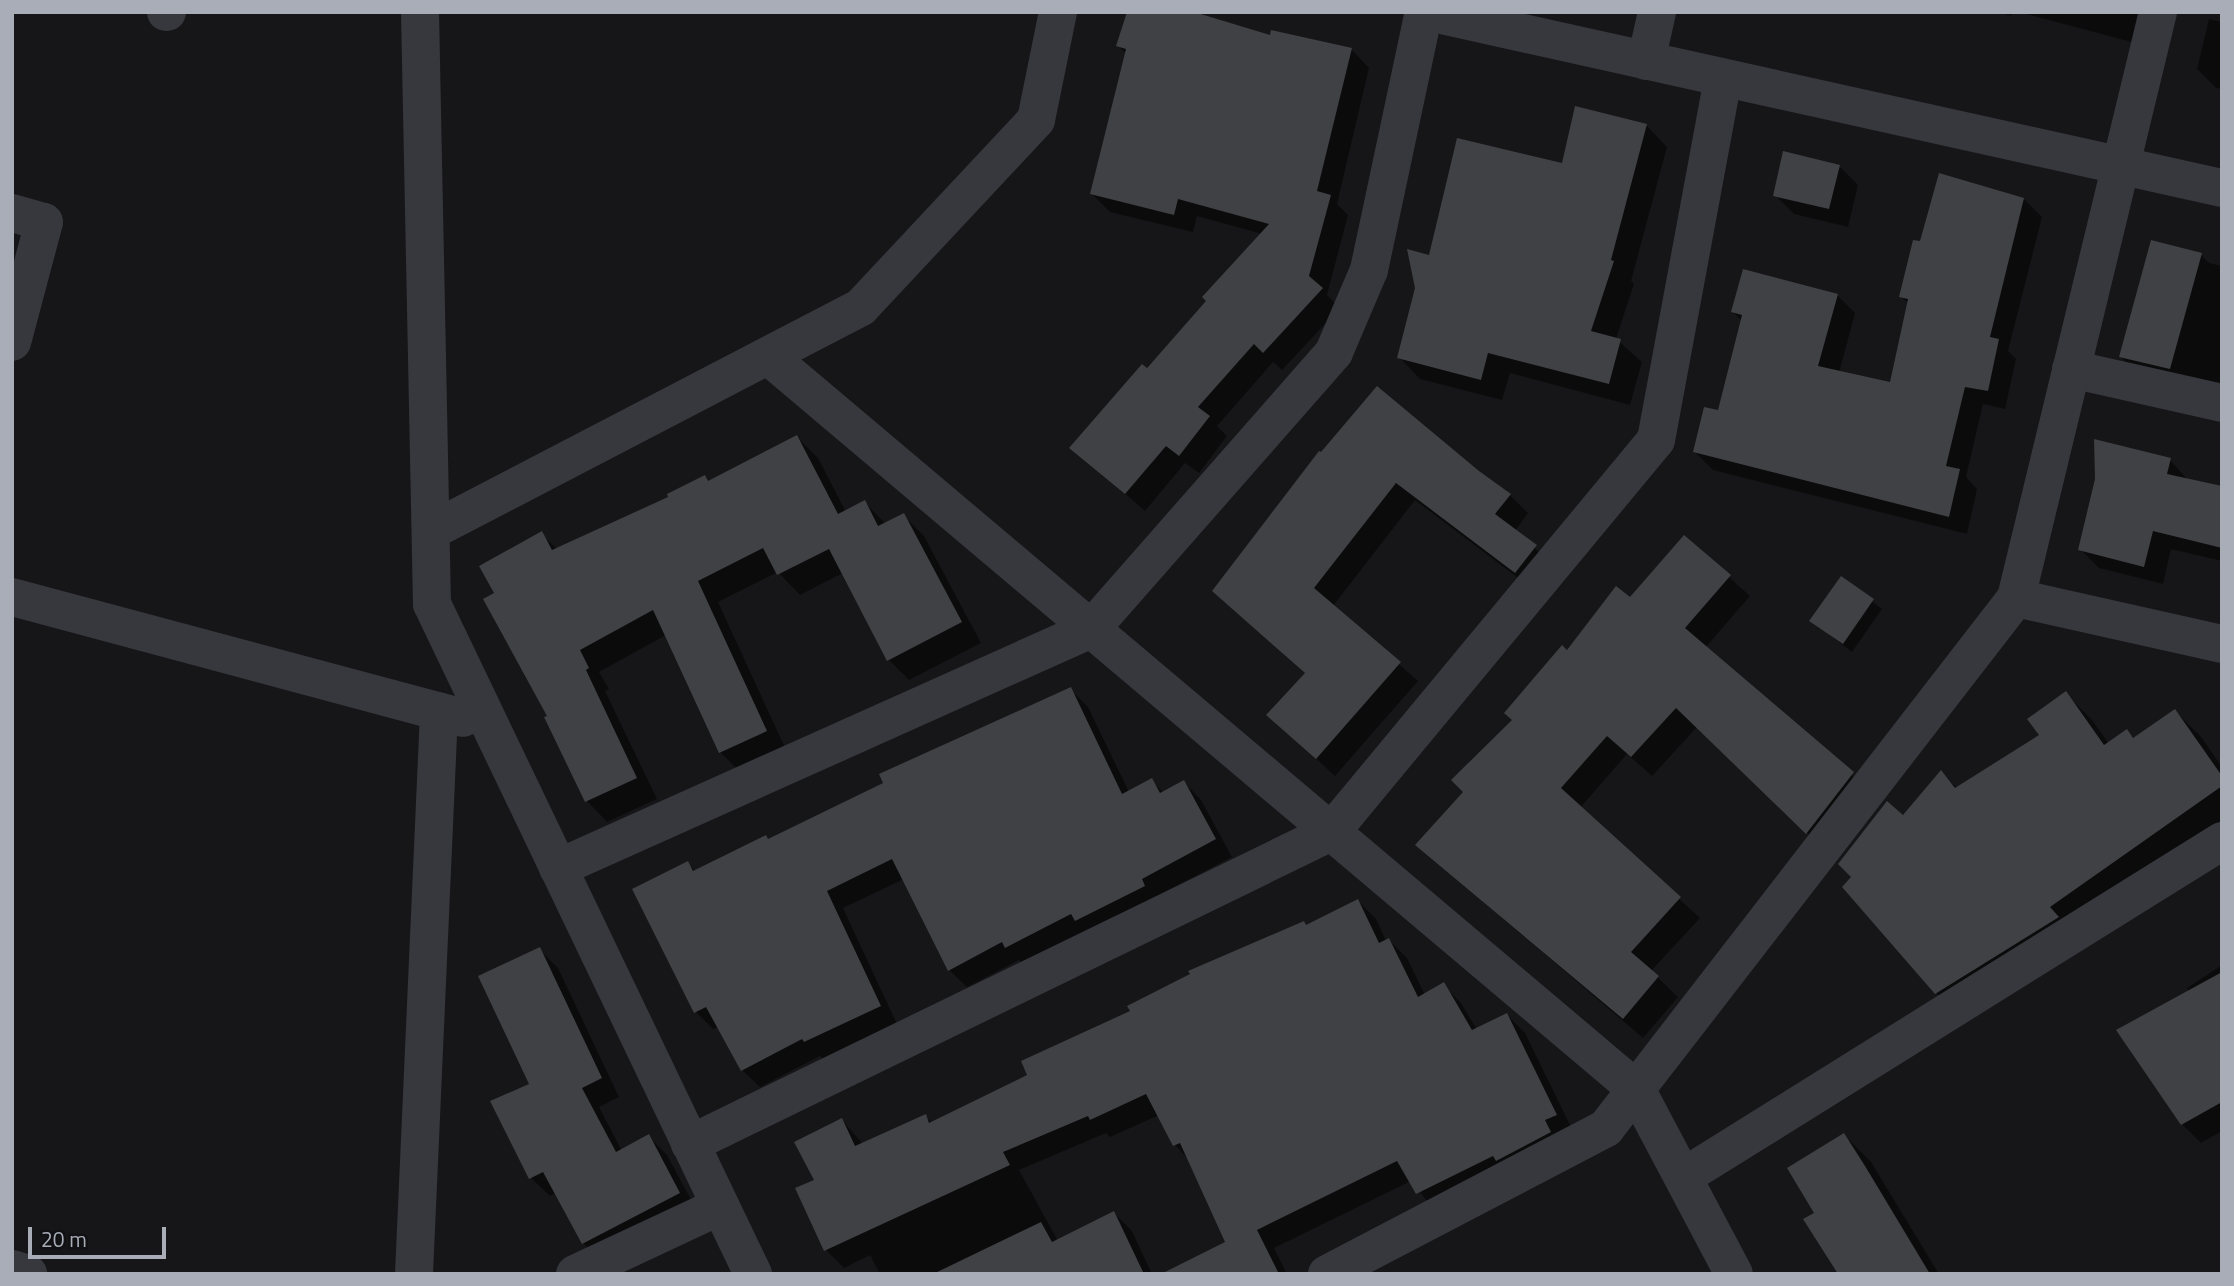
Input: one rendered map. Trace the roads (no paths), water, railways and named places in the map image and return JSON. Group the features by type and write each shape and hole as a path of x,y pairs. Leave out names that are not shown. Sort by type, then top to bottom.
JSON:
{"street":[{"path":"420,12 432,604 753,1274"},
{"path":"431,531 861,307 1036,120 1058,12"},
{"path":"558,868 1091,628 1334,352 1369,270 1426,12 2222,188"},
{"path":"1646,61 1657,12"},
{"path":"1327,1274 1606,1128 2016,598 2158,12"},
{"path":"690,1144 1331,832 1656,440 1723,78"},
{"path":"12,213 44,222 12,342"},
{"path":"768,356 1636,1089 1734,1274"},
{"path":"2071,369 2222,403"},
{"path":"12,597 491,726"},
{"path":"2016,598 2222,644"},
{"path":"414,1274 439,712"},
{"path":"1683,1177 2222,841"},
{"path":"575,1274 720,1206"},
{"path":"12,1269 29,1274"}]}
